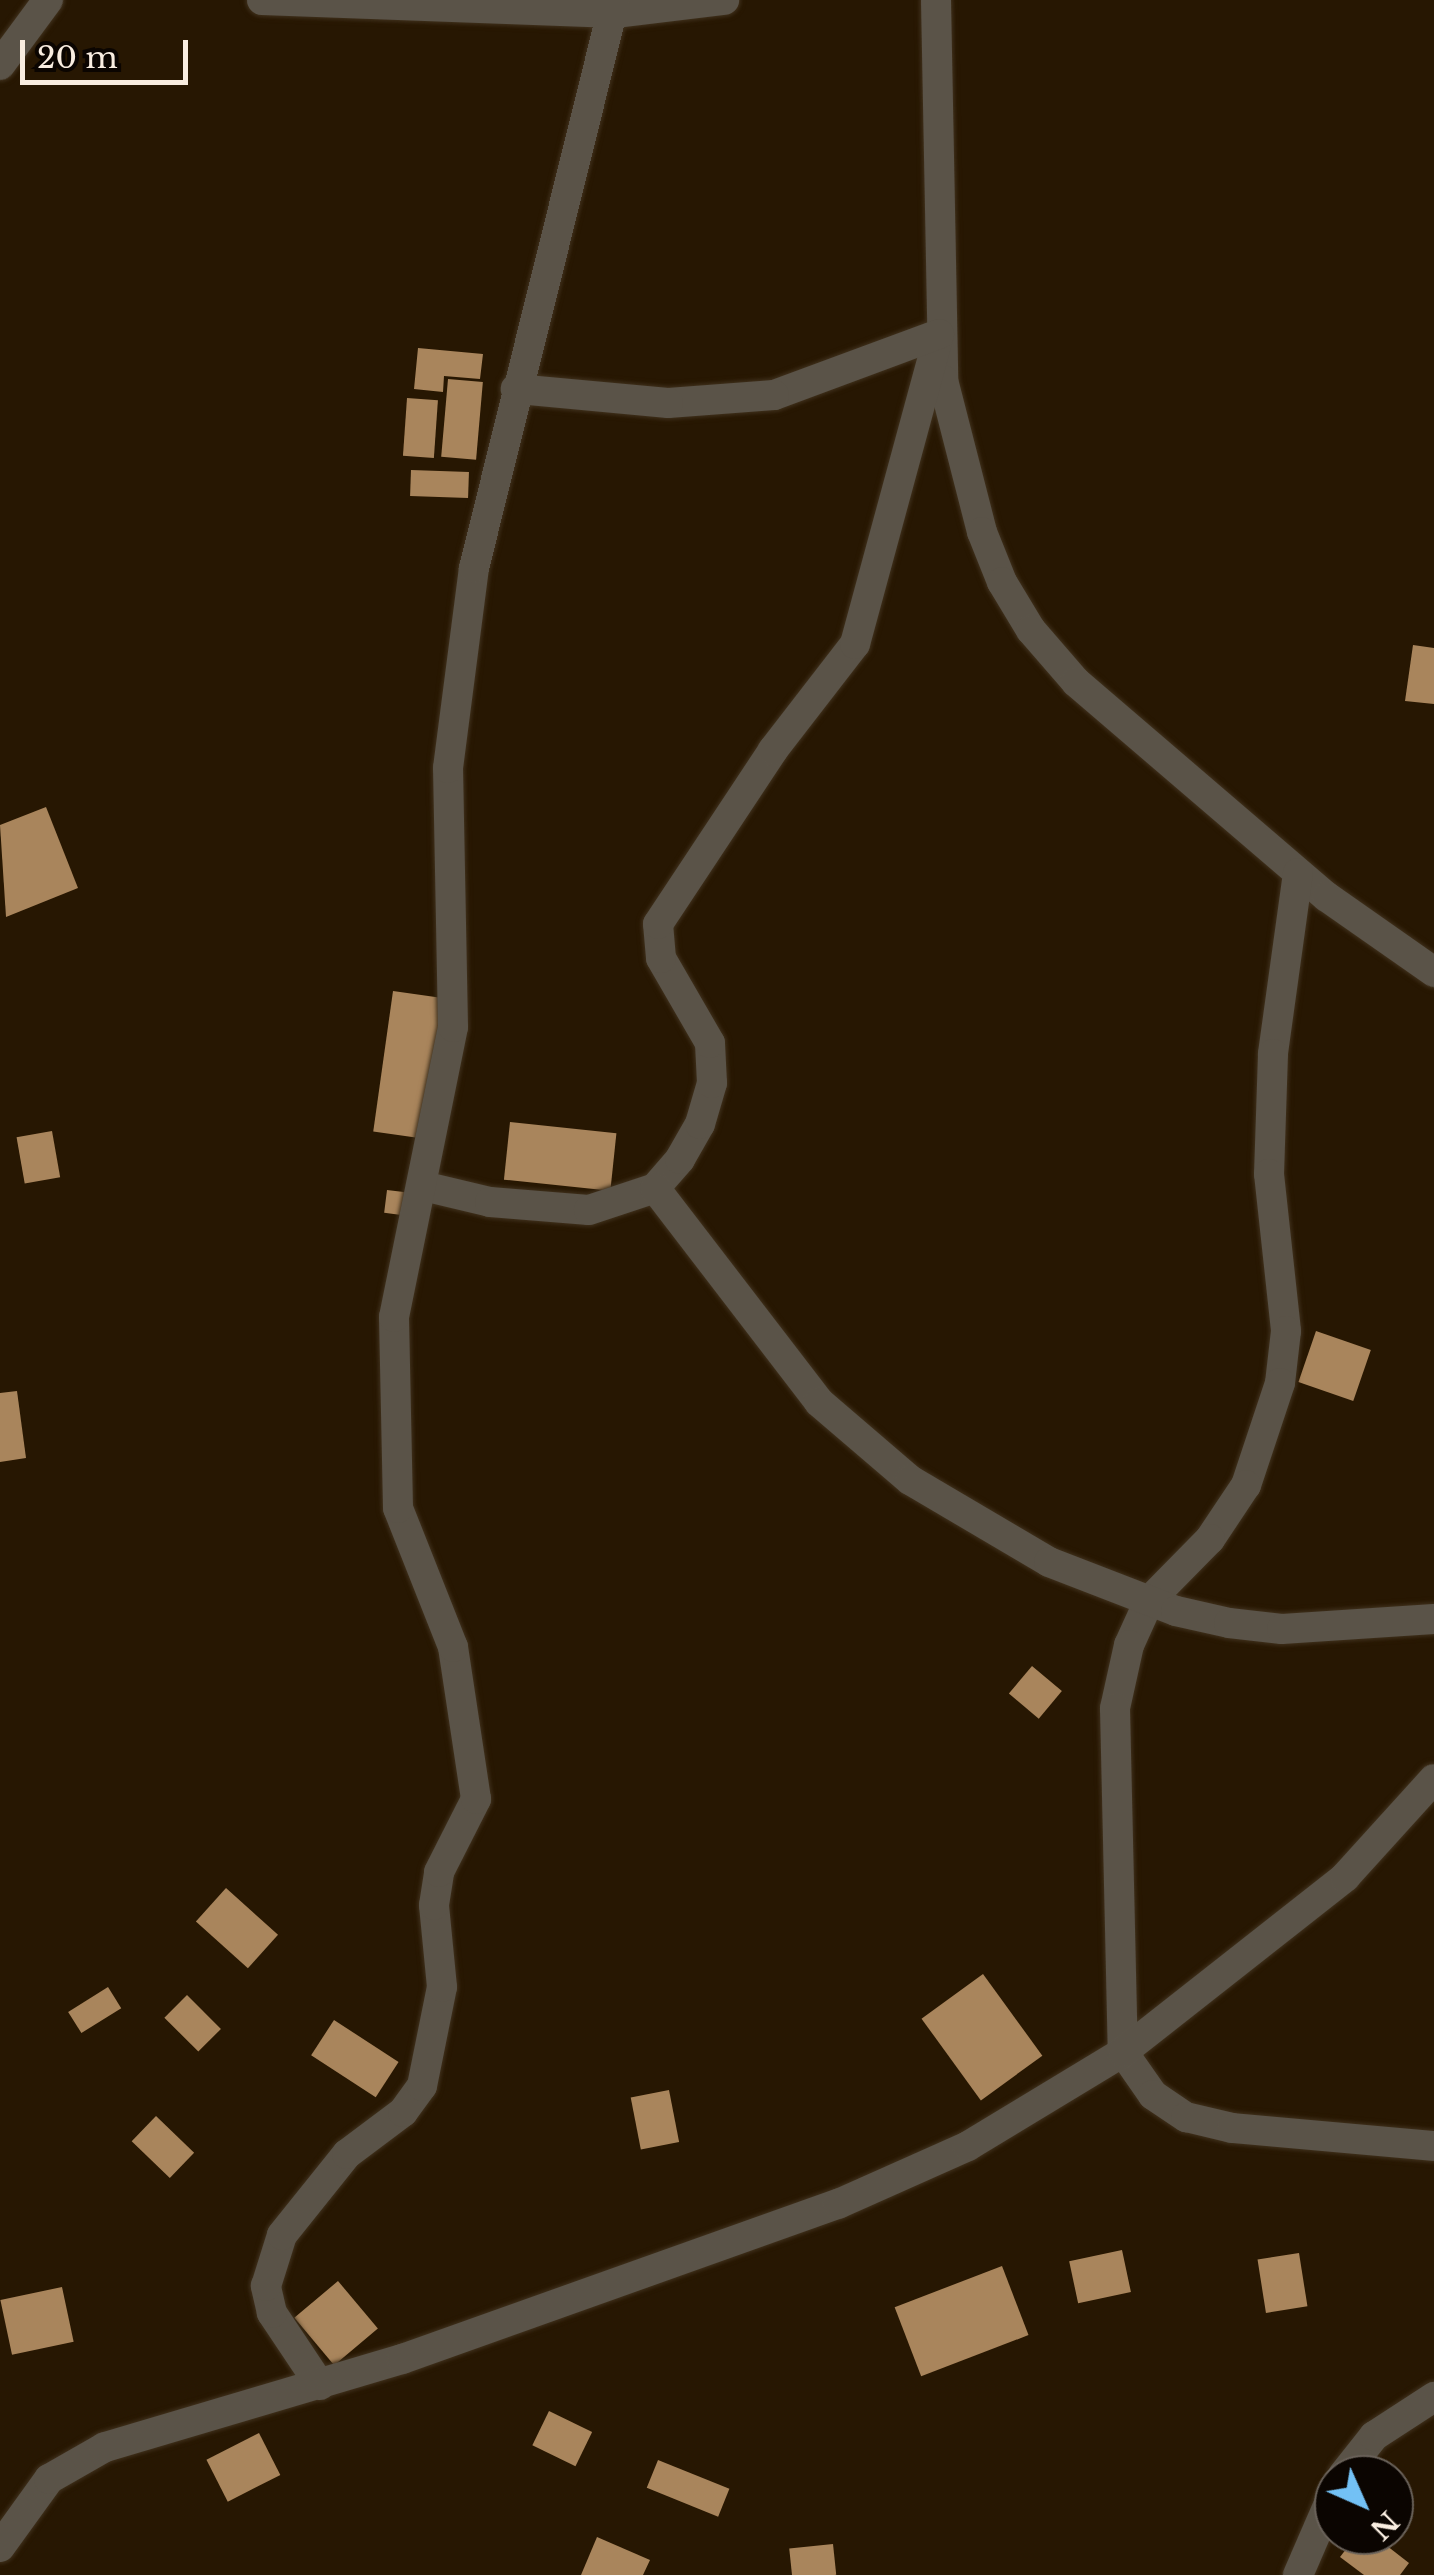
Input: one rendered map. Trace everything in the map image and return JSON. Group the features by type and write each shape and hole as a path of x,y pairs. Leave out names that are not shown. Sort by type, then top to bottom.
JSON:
{"street":[{"path":"0,65 48,0"},
{"path":"262,0 615,7 724,0"},
{"path":"936,0 939,334 943,380 982,532 1031,630 1076,682 1298,873 1434,972"},
{"path":"320,2385 272,2313 266,2286 282,2235 347,2154 403,2112 422,2086 442,1987 434,1905 439,1872 476,1799 453,1647 398,1508 394,1317 453,1027 448,768 474,568 615,7"},
{"path":"516,389 668,403 774,395 939,334"},
{"path":"423,1186 490,1202 589,1210 655,1188 700,1124 712,1083 710,1043 661,958 658,924 773,750 855,644 939,334"},
{"path":"1298,873 1273,1054 1269,1174 1286,1330 1280,1383 1246,1485 1210,1538 1148,1601 1130,1645 1115,1708 1122,2052 1153,2096 1186,2117 1232,2128 1434,2146"},
{"path":"655,1188 819,1402 910,1480 1048,1562 1148,1601 1229,1624 1282,1629 1434,1619"},
{"path":"0,2546 49,2479 73,2462 320,2385 838,2204 968,2146 1122,2052 1345,1877 1434,1779"},
{"path":"1359,2455 1374,2436 1434,2397"},
{"path":"1298,2575 1314,2538"}],"building":[{"path":"418,348 483,354 480,379 444,376 443,392 414,389"},
{"path":"448,379 483,382 476,460 441,457"},
{"path":"407,398 438,400 434,458 403,456"},
{"path":"411,470 469,472 468,498 410,496"},
{"path":"1413,645 1434,648 1434,704 1405,701"},
{"path":"46,807 78,888 6,917 0,825"},
{"path":"393,991 449,999 430,1140 373,1132"},
{"path":"510,1122 616,1133 610,1191 504,1180"},
{"path":"52,1131 60,1177 25,1184 17,1137"},
{"path":"387,1190 410,1193 407,1216 384,1213"},
{"path":"1316,1331 1371,1350 1353,1401 1298,1382"},
{"path":"17,1391 26,1458 0,1462 0,1393"},
{"path":"1032,1666 1062,1691 1039,1719 1009,1694"},
{"path":"226,1888 278,1935 248,1968 196,1921"},
{"path":"983,1974 1042,2056 981,2100 922,2019"},
{"path":"108,1987 121,2008 81,2033 68,2012"},
{"path":"187,1995 221,2029 198,2052 164,2018"},
{"path":"334,2020 399,2062 376,2097 311,2055"},
{"path":"669,2090 679,2142 641,2149 631,2097"},
{"path":"156,2116 194,2153 170,2178 132,2141"},
{"path":"1122,2250 1131,2292 1078,2303 1069,2261"},
{"path":"1299,2253 1307,2306 1266,2313 1258,2260"},
{"path":"1002,2266 1029,2335 921,2376 895,2307"},
{"path":"338,2281 378,2328 334,2365 294,2318"},
{"path":"62,2287 74,2342 12,2355 0,2300"},
{"path":"549,2411 592,2432 575,2466 532,2445"},
{"path":"259,2433 280,2475 228,2502 206,2460"},
{"path":"658,2460 729,2489 718,2517 647,2488"},
{"path":"597,2537 650,2560 643,2575 581,2575"},
{"path":"833,2544 836,2575 792,2575 789,2549"},
{"path":"1399,2555 1409,2563 1400,2575 1364,2575 1340,2557"}]}
